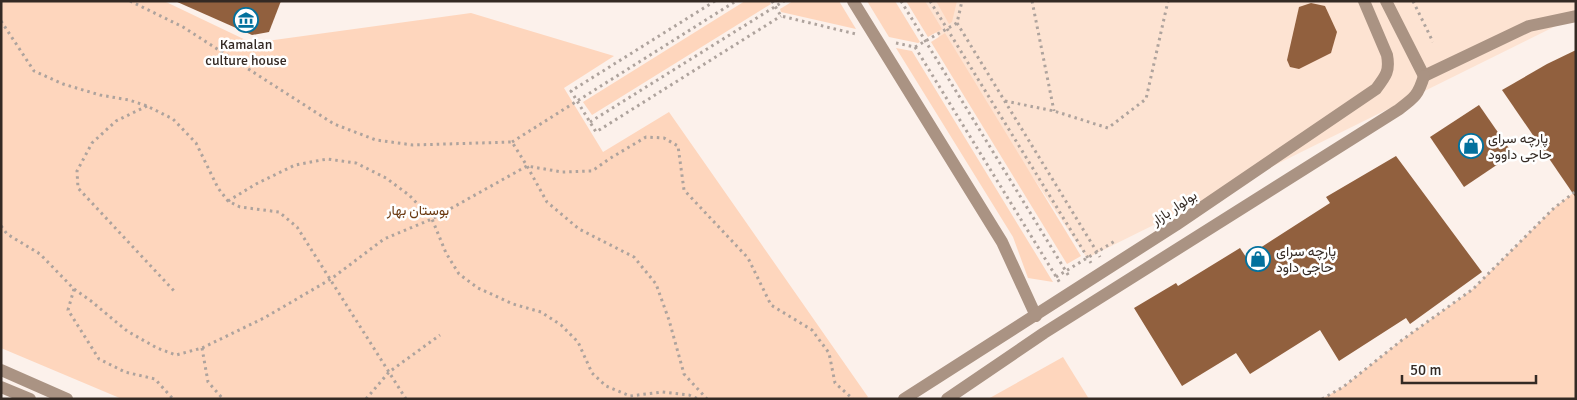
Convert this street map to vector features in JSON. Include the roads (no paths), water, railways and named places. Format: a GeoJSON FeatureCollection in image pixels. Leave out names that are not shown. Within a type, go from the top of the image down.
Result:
{"type":"FeatureCollection","features":[{"type":"Feature","properties":{"kind":"street"},"geometry":{"type":"LineString","coordinates":[[853,1],[1002,242],[1036,316]]}},
{"type":"Feature","properties":{"kind":"street","name":"بولوار بازار"},"geometry":{"type":"LineString","coordinates":[[904,399],[1176,225],[1376,89],[1387,75],[1389,63],[1364,1]]}},
{"type":"Feature","properties":{"kind":"street"},"geometry":{"type":"LineString","coordinates":[[947,399],[1044,333],[1413,99],[1420,90],[1424,76],[1386,1]]}},
{"type":"Feature","properties":{"kind":"street"},"geometry":{"type":"LineString","coordinates":[[1424,76],[1528,26],[1576,16]]}},
{"type":"Feature","properties":{"kind":"street"},"geometry":{"type":"LineString","coordinates":[[1,370],[68,399]]}},
{"type":"Feature","properties":{"kind":"street"},"geometry":{"type":"LineString","coordinates":[[1,387],[30,399]]}},
{"type":"Feature","properties":{"kind":"place","name":"Kamalan culture house"},"geometry":{"type":"Point","coordinates":[246,20]}},
{"type":"Feature","properties":{"kind":"place","name":"پارچه سرای حاجی داوود"},"geometry":{"type":"Point","coordinates":[1471,146]}},
{"type":"Feature","properties":{"kind":"place","name":"پارچه سرای حاجی داود"},"geometry":{"type":"Point","coordinates":[1258,259]}},
{"type":"Feature","properties":{"kind":"park label","name":"بوستان بهار"},"geometry":{"type":"Point","coordinates":[418,210]}}]}
